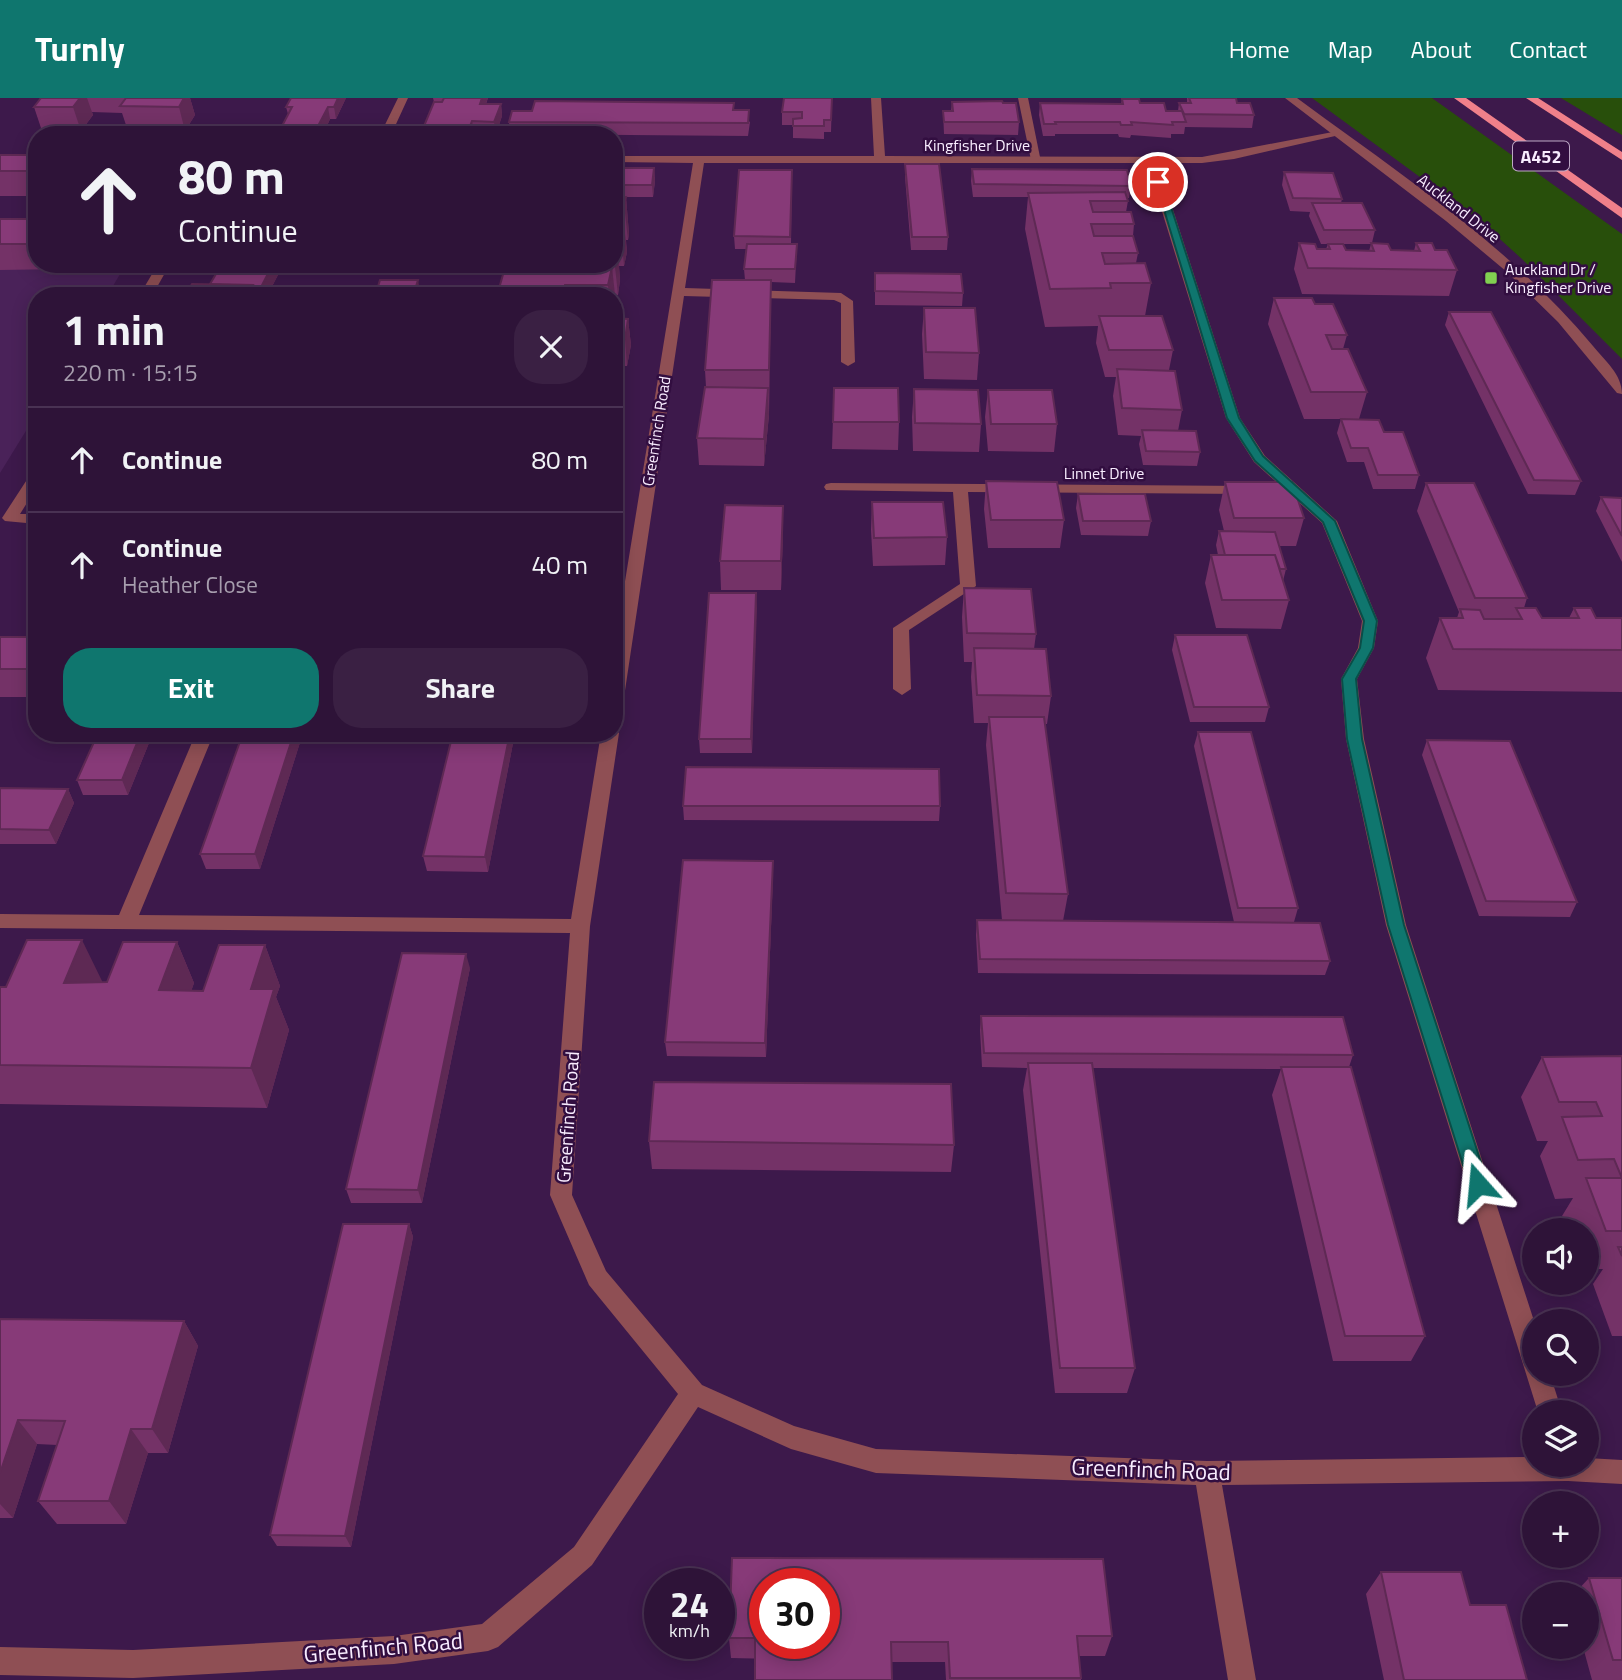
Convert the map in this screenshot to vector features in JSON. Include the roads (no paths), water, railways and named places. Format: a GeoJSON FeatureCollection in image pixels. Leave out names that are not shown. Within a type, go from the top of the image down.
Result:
{"type":"FeatureCollection","features":[{"type":"Feature","properties":{"kind":"highway","name":"A452"},"geometry":{"type":"LineString","coordinates":[[1459,98],[1622,214]]}},
{"type":"Feature","properties":{"kind":"highway","name":"A452"},"geometry":{"type":"LineString","coordinates":[[1531,98],[1622,157]]}},
{"type":"Feature","properties":{"kind":"street"},"geometry":{"type":"LineString","coordinates":[[389,126],[403,98]]}},
{"type":"Feature","properties":{"kind":"street"},"geometry":{"type":"LineString","coordinates":[[876,98],[880,160]]}},
{"type":"Feature","properties":{"kind":"street"},"geometry":{"type":"LineString","coordinates":[[1023,98],[1037,160]]}},
{"type":"Feature","properties":{"kind":"street","name":"Auckland Drive"},"geometry":{"type":"LineString","coordinates":[[1290,98],[1514,272],[1543,298],[1622,390]]}},
{"type":"Feature","properties":{"kind":"street","name":"Kingfisher Drive"},"geometry":{"type":"LineString","coordinates":[[623,159],[1152,161],[1234,156],[1338,134]]}},
{"type":"Feature","properties":{"kind":"street","name":"Greenfinch Road"},"geometry":{"type":"LineString","coordinates":[[623,646],[699,159]]}},
{"type":"Feature","properties":{"kind":"street"},"geometry":{"type":"LineString","coordinates":[[1152,161],[1233,418],[1259,459],[1329,521],[1370,621],[1366,648],[1349,679],[1354,739],[1396,925],[1522,1322]]}},
{"type":"Feature","properties":{"kind":"street"},"geometry":{"type":"LineString","coordinates":[[678,292],[836,296],[847,301],[848,362]]}},
{"type":"Feature","properties":{"kind":"street","name":"Linnet Drive"},"geometry":{"type":"LineString","coordinates":[[831,487],[1293,491]]}},
{"type":"Feature","properties":{"kind":"street"},"geometry":{"type":"LineString","coordinates":[[28,489],[10,518],[28,519]]}},
{"type":"Feature","properties":{"kind":"street"},"geometry":{"type":"LineString","coordinates":[[902,690],[901,628],[968,586],[960,489]]}},
{"type":"Feature","properties":{"kind":"street"},"geometry":{"type":"LineString","coordinates":[[127,922],[201,742]]}},
{"type":"Feature","properties":{"kind":"street","name":"Greenfinch Road"},"geometry":{"type":"LineString","coordinates":[[609,742],[580,926],[561,1195],[597,1278],[693,1393],[791,1437],[876,1461],[1207,1472],[1522,1468]]}},
{"type":"Feature","properties":{"kind":"street"},"geometry":{"type":"LineString","coordinates":[[0,921],[580,926]]}},
{"type":"Feature","properties":{"kind":"street","name":"Greenfinch Road"},"geometry":{"type":"LineString","coordinates":[[0,1661],[133,1664],[394,1650],[488,1637],[583,1556],[693,1393]]}},
{"type":"Feature","properties":{"kind":"street","name":"Greenfinch Road"},"geometry":{"type":"LineString","coordinates":[[1599,1470],[1622,1472]]}},
{"type":"Feature","properties":{"kind":"street"},"geometry":{"type":"LineString","coordinates":[[1207,1472],[1242,1680]]}},
{"type":"Feature","properties":{"kind":"place","name":"Auckland Dr / Kingfisher Drive"},"geometry":{"type":"Point","coordinates":[1491,278]}}]}
